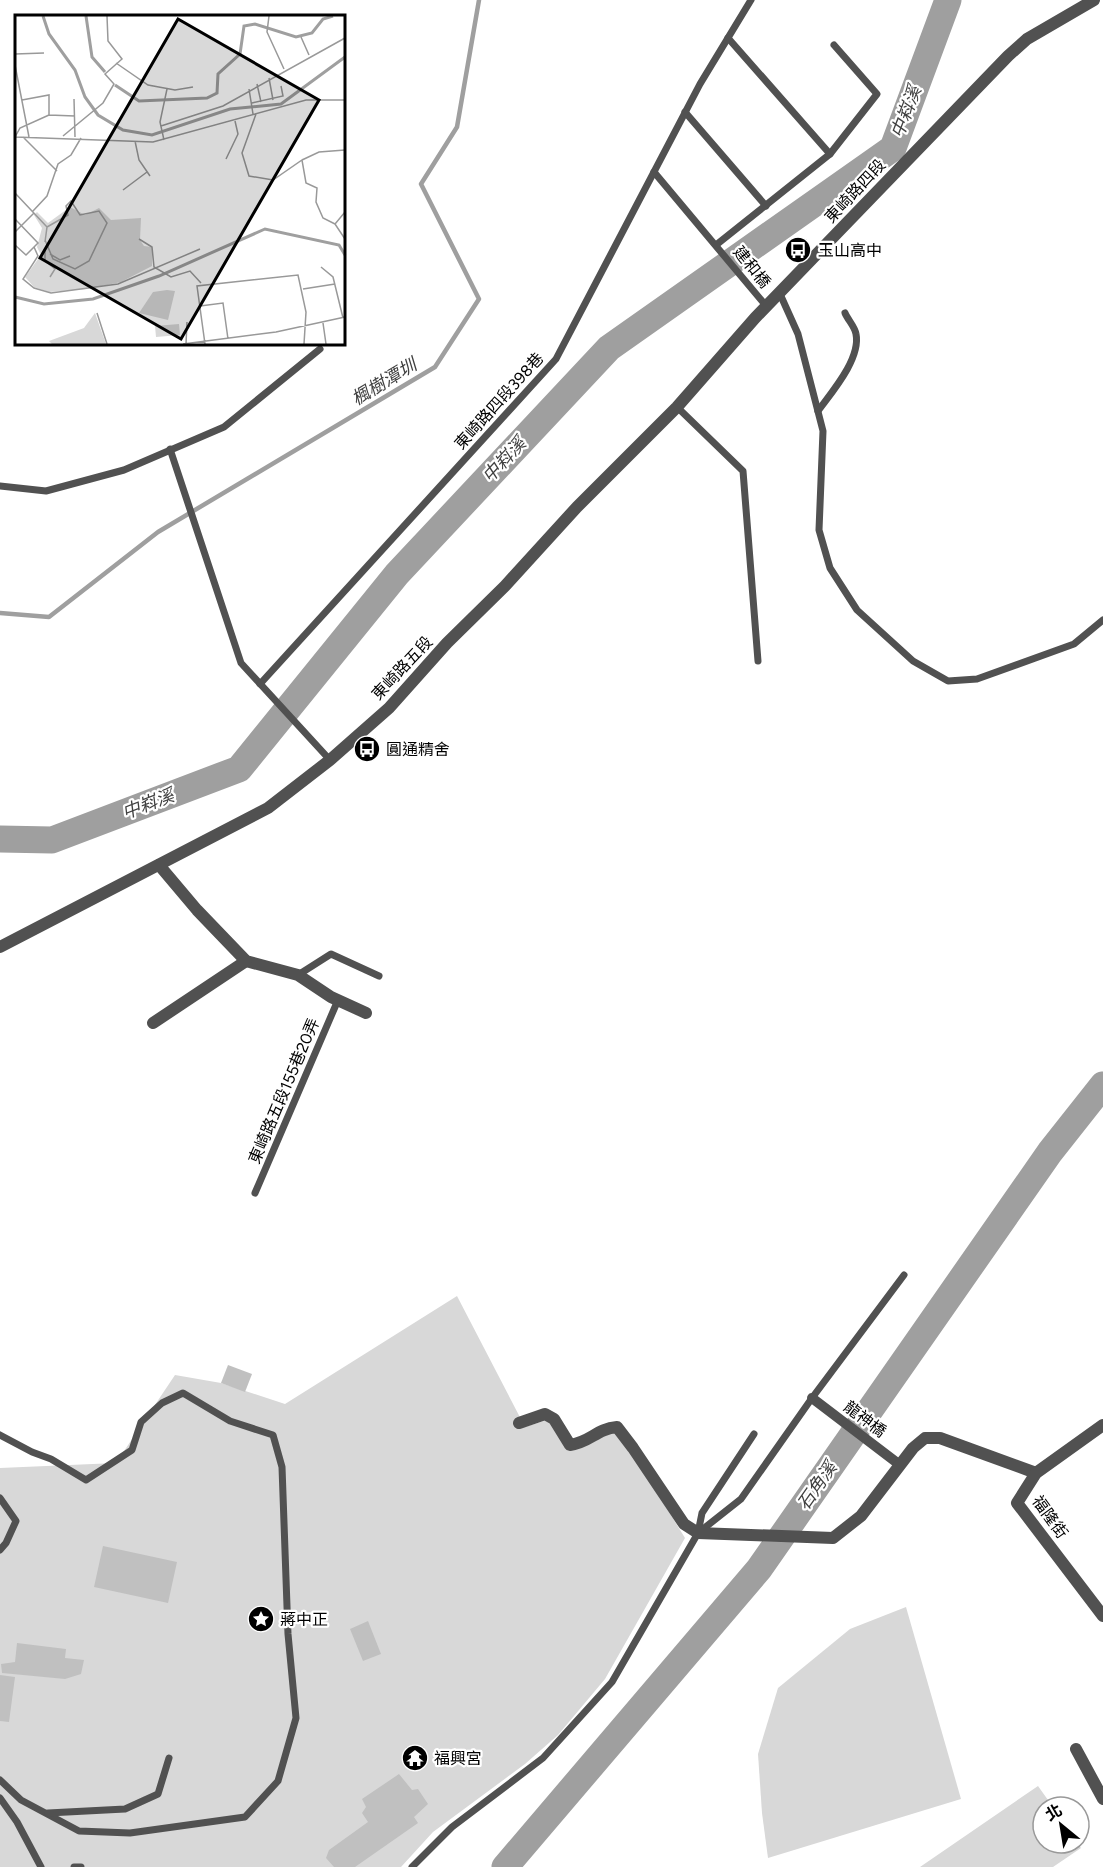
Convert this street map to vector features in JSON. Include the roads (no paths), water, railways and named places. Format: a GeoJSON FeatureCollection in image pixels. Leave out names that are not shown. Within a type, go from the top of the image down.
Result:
{"type":"FeatureCollection","features":[{"type":"Feature","properties":{"kind":"street","name":"東崎路四段"},"geometry":{"type":"LineString","coordinates":[[755,318],[1008,56],[1027,39],[1094,0]]}},
{"type":"Feature","properties":{"kind":"street","name":"東崎路五段"},"geometry":{"type":"LineString","coordinates":[[0,947],[268,808],[330,760],[389,708],[447,643],[505,586],[577,507],[677,407],[755,318]]}},
{"type":"Feature","properties":{"kind":"street"},"geometry":{"type":"LineString","coordinates":[[159,865],[196,910],[246,961],[298,975],[338,1000],[366,1013]]}},
{"type":"Feature","properties":{"kind":"street"},"geometry":{"type":"LineString","coordinates":[[153,1023],[246,961]]}},
{"type":"Feature","properties":{"kind":"street","name":"龍神橋"},"geometry":{"type":"LineString","coordinates":[[812,1398],[900,1465]]}},
{"type":"Feature","properties":{"kind":"street"},"geometry":{"type":"LineString","coordinates":[[519,1423],[545,1414],[554,1419],[570,1445],[583,1443],[605,1428],[617,1427],[684,1524],[698,1533],[833,1538],[861,1516],[913,1448],[925,1438],[940,1438],[1036,1473]]}},
{"type":"Feature","properties":{"kind":"street","name":"福隆街"},"geometry":{"type":"LineString","coordinates":[[1102,1611],[1017,1503],[1036,1473],[1103,1425]]}},
{"type":"Feature","properties":{"kind":"street"},"geometry":{"type":"LineString","coordinates":[[1076,1749],[1103,1799]]}},
{"type":"Feature","properties":{"kind":"lane","name":"東崎路四段398巷"},"geometry":{"type":"LineString","coordinates":[[260,684],[555,359],[685,112],[751,0]]}},
{"type":"Feature","properties":{"kind":"lane"},"geometry":{"type":"LineString","coordinates":[[728,38],[830,154]]}},
{"type":"Feature","properties":{"kind":"lane"},"geometry":{"type":"LineString","coordinates":[[716,245],[830,154],[877,94],[834,45]]}},
{"type":"Feature","properties":{"kind":"lane"},"geometry":{"type":"LineString","coordinates":[[685,112],[766,206]]}},
{"type":"Feature","properties":{"kind":"lane","name":"建和橋"},"geometry":{"type":"LineString","coordinates":[[654,172],[767,307]]}},
{"type":"Feature","properties":{"kind":"lane"},"geometry":{"type":"LineString","coordinates":[[780,294],[798,334],[823,431],[819,530],[830,568],[856,610],[913,661],[948,681],[977,679],[1074,644],[1103,620]]}},
{"type":"Feature","properties":{"kind":"lane"},"geometry":{"type":"LineString","coordinates":[[818,411],[845,374],[856,345],[856,333],[844,313]]}},
{"type":"Feature","properties":{"kind":"lane"},"geometry":{"type":"LineString","coordinates":[[0,486],[46,491],[123,470],[224,427],[320,349]]}},
{"type":"Feature","properties":{"kind":"lane"},"geometry":{"type":"LineString","coordinates":[[677,407],[743,471],[758,661]]}},
{"type":"Feature","properties":{"kind":"lane"},"geometry":{"type":"LineString","coordinates":[[170,449],[241,663],[330,760]]}},
{"type":"Feature","properties":{"kind":"lane"},"geometry":{"type":"LineString","coordinates":[[298,975],[331,954],[379,976]]}},
{"type":"Feature","properties":{"kind":"lane","name":"東崎路五段155巷20弄"},"geometry":{"type":"LineString","coordinates":[[255,1193],[338,1000]]}},
{"type":"Feature","properties":{"kind":"lane"},"geometry":{"type":"LineString","coordinates":[[698,1533],[741,1500],[812,1398],[904,1275]]}},
{"type":"Feature","properties":{"kind":"lane"},"geometry":{"type":"LineString","coordinates":[[0,1435],[51,1459],[86,1480],[132,1450],[141,1422],[162,1402],[183,1393],[230,1420],[273,1435],[282,1467],[288,1634],[296,1718],[278,1781],[245,1817],[130,1833],[79,1831],[21,1800],[0,1780]]}},
{"type":"Feature","properties":{"kind":"lane"},"geometry":{"type":"LineString","coordinates":[[412,1867],[452,1827],[543,1758],[612,1682],[698,1533],[702,1513],[754,1434]]}},
{"type":"Feature","properties":{"kind":"lane"},"geometry":{"type":"LineString","coordinates":[[0,1498],[16,1521],[6,1543],[0,1550]]}},
{"type":"Feature","properties":{"kind":"lane"},"geometry":{"type":"LineString","coordinates":[[46,1813],[125,1809],[158,1794],[169,1758]]}},
{"type":"Feature","properties":{"kind":"lane"},"geometry":{"type":"LineString","coordinates":[[0,1798],[17,1822],[41,1867]]}},
{"type":"Feature","properties":{"kind":"lane"},"geometry":{"type":"LineString","coordinates":[[74,1867],[81,1867]]}},
{"type":"Feature","properties":{"kind":"waterway","name":"楓樹潭圳"},"geometry":{"type":"LineString","coordinates":[[0,613],[49,617],[158,532],[435,367],[479,299],[421,184],[457,127],[479,0]]}},
{"type":"Feature","properties":{"kind":"waterway","name":"中嵙溪"},"geometry":{"type":"LineString","coordinates":[[0,839],[52,840],[239,769],[397,574],[609,348],[893,148],[948,0]]}},
{"type":"Feature","properties":{"kind":"waterway","name":"石角溪"},"geometry":{"type":"LineString","coordinates":[[505,1867],[759,1569],[1050,1152],[1103,1085]]}},
{"type":"Feature","properties":{"kind":"place","name":"玉山高中"},"geometry":{"type":"Point","coordinates":[798,250]}},
{"type":"Feature","properties":{"kind":"place","name":"圓通精舍"},"geometry":{"type":"Point","coordinates":[367,749]}},
{"type":"Feature","properties":{"kind":"place","name":"蔣中正"},"geometry":{"type":"Point","coordinates":[261,1619]}},
{"type":"Feature","properties":{"kind":"place","name":"福興宮"},"geometry":{"type":"Point","coordinates":[415,1758]}}]}
